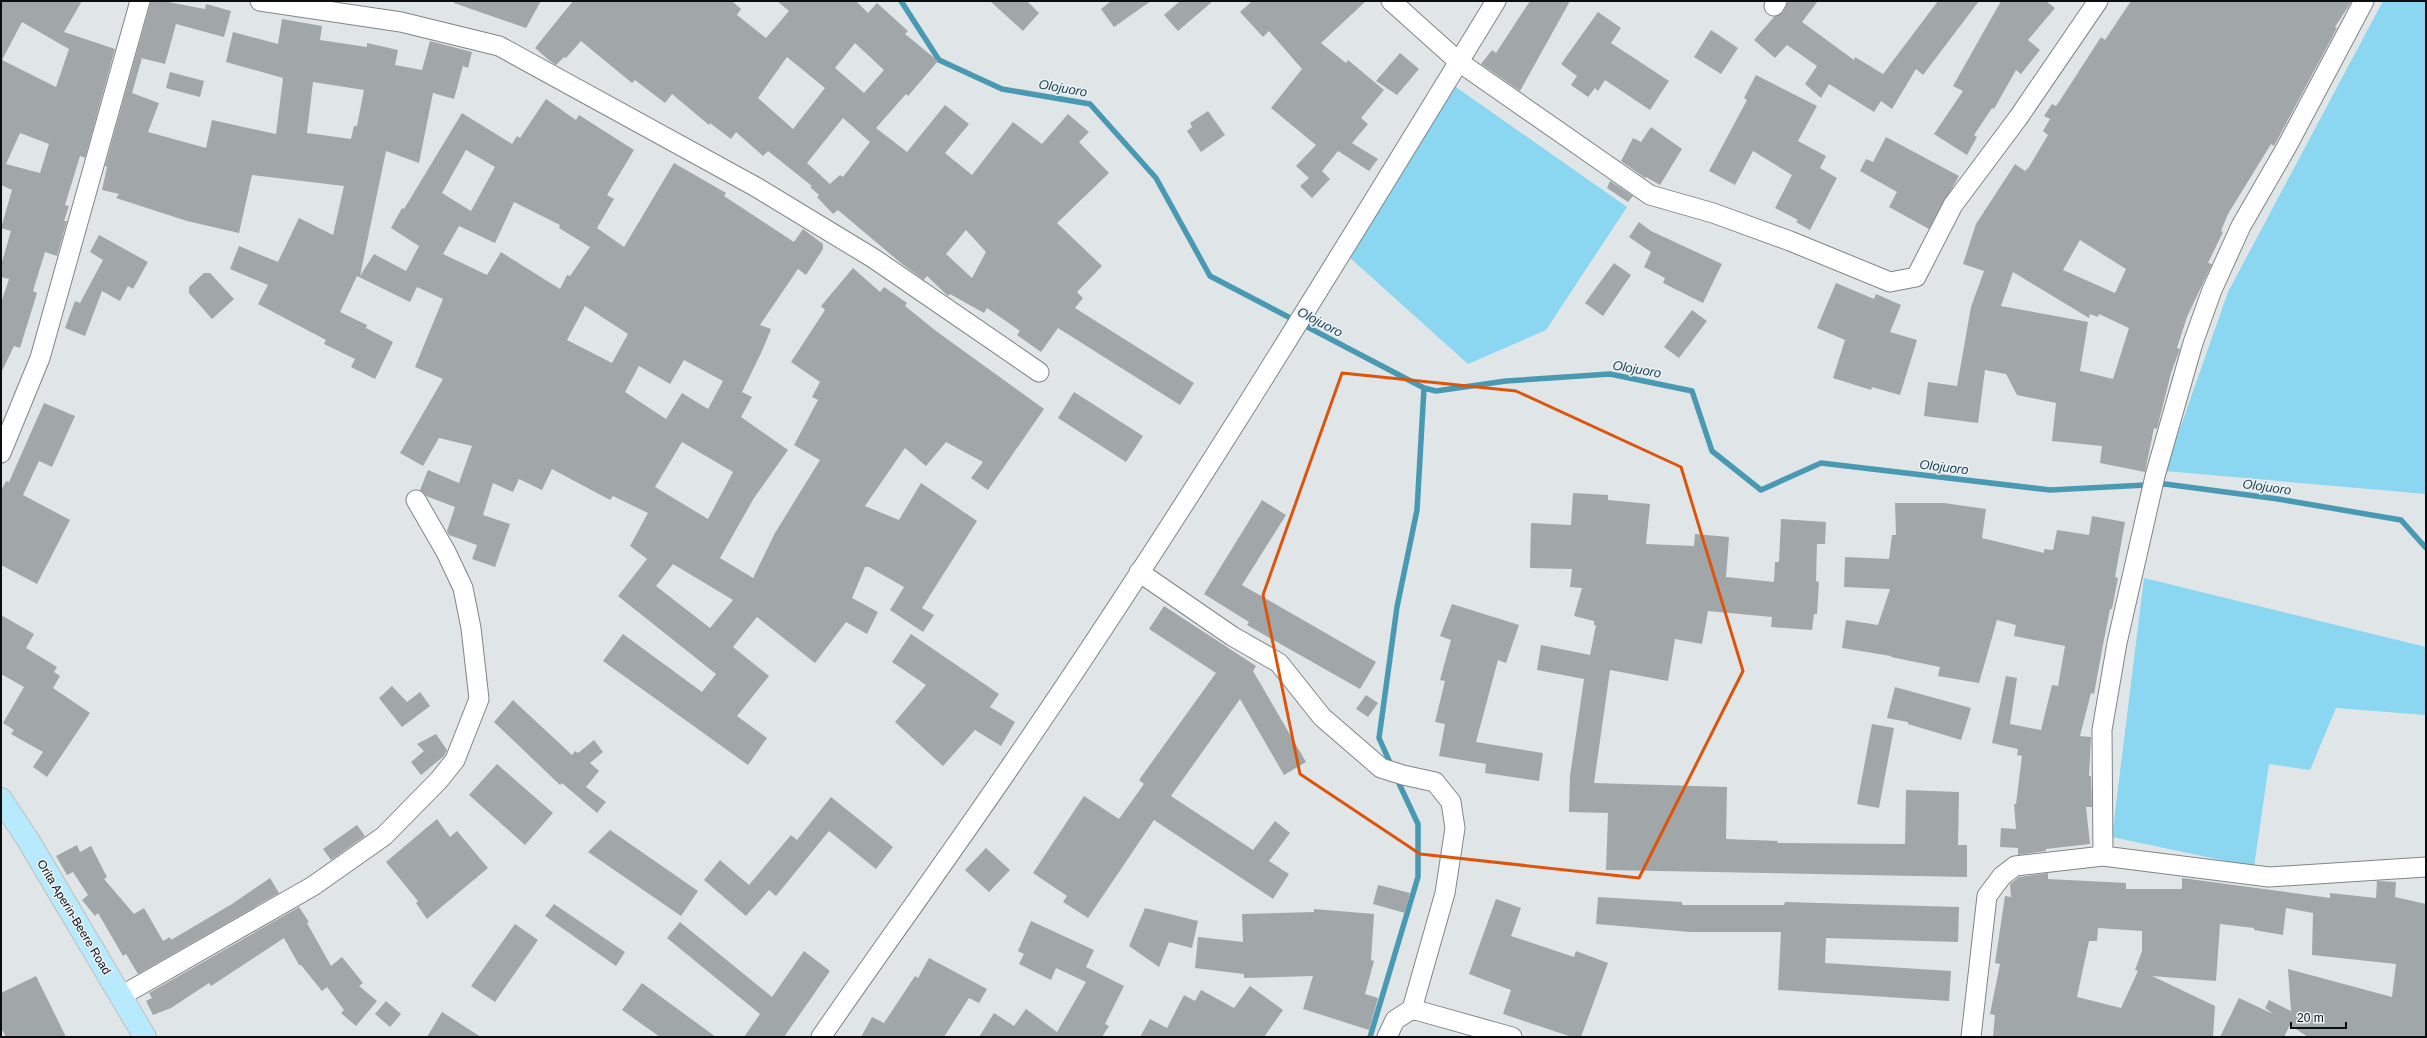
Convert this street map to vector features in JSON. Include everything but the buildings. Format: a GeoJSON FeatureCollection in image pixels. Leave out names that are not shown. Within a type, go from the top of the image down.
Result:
{"type":"FeatureCollection","features":[{"type":"Feature","properties":{"kind":"main road","name":"Orita Aperin-Beere Road"},"geometry":{"type":"LineString","coordinates":[[1,799],[28,840],[145,1037]]}},
{"type":"Feature","properties":{"kind":"street"},"geometry":{"type":"LineString","coordinates":[[1,453],[40,358],[140,1]]}},
{"type":"Feature","properties":{"kind":"street"},"geometry":{"type":"LineString","coordinates":[[260,1],[401,22],[499,46],[763,191],[873,258],[1039,372]]}},
{"type":"Feature","properties":{"kind":"street"},"geometry":{"type":"LineString","coordinates":[[1391,1],[1459,62],[1650,194],[1713,213],[1790,241],[1890,282],[1916,277],[1953,205],[2018,118],[2098,1]]}},
{"type":"Feature","properties":{"kind":"street"},"geometry":{"type":"LineString","coordinates":[[821,1037],[1010,767],[1139,572],[1296,327],[1496,1]]}},
{"type":"Feature","properties":{"kind":"street"},"geometry":{"type":"LineString","coordinates":[[2103,856],[2102,730],[2117,643],[2155,476],[2192,343],[2212,290],[2241,226],[2364,1]]}},
{"type":"Feature","properties":{"kind":"street"},"geometry":{"type":"LineString","coordinates":[[121,996],[313,886],[384,836],[455,760],[479,699],[471,628],[463,588],[446,552],[416,500]]}},
{"type":"Feature","properties":{"kind":"street"},"geometry":{"type":"LineString","coordinates":[[1139,572],[1232,636],[1279,664],[1322,717],[1381,768],[1403,775],[1435,782],[1451,802],[1455,828],[1445,893],[1412,1009],[1395,1020],[1387,1037]]}},
{"type":"Feature","properties":{"kind":"street"},"geometry":{"type":"LineString","coordinates":[[1971,1037],[1987,896],[2002,876],[2015,866],[2103,856],[2270,877],[2426,867]]}},
{"type":"Feature","properties":{"kind":"street"},"geometry":{"type":"LineString","coordinates":[[1412,1009],[1512,1037]]}},
{"type":"Feature","properties":{"kind":"highlighted area"},"geometry":{"type":"Polygon","coordinates":[[[1342,373],[1516,391],[1681,467],[1743,671],[1639,878],[1420,854],[1300,774],[1263,595],[1342,373]]]}},
{"type":"Feature","properties":{"kind":"shaded area"},"geometry":{"type":"Polygon","coordinates":[[[2383,1],[2426,1],[2426,494],[2165,471],[2228,292],[2383,1]]]}},
{"type":"Feature","properties":{"kind":"shaded area"},"geometry":{"type":"Polygon","coordinates":[[[1453,85],[1627,207],[1546,330],[1468,364],[1348,256],[1453,85]]]}},
{"type":"Feature","properties":{"kind":"shaded area"},"geometry":{"type":"Polygon","coordinates":[[[2144,578],[2426,647],[2426,715],[2336,708],[2310,770],[2269,764],[2254,867],[2112,837],[2144,578]]]}},
{"type":"Feature","properties":{"kind":"waterway","name":"Olojuoro"},"geometry":{"type":"LineString","coordinates":[[901,1],[939,60],[1002,89],[1090,104],[1156,178],[1210,276],[1424,388],[1436,391],[1506,381],[1610,374],[1692,391],[1712,451],[1761,490],[1821,463],[2050,490],[2165,484],[2278,499],[2401,520],[2426,548]]}},
{"type":"Feature","properties":{"kind":"waterway"},"geometry":{"type":"LineString","coordinates":[[1392,767],[1379,738],[1397,607],[1417,510],[1424,388]]}},
{"type":"Feature","properties":{"kind":"waterway"},"geometry":{"type":"LineString","coordinates":[[1370,1037],[1418,877],[1418,824],[1396,777]]}}]}
